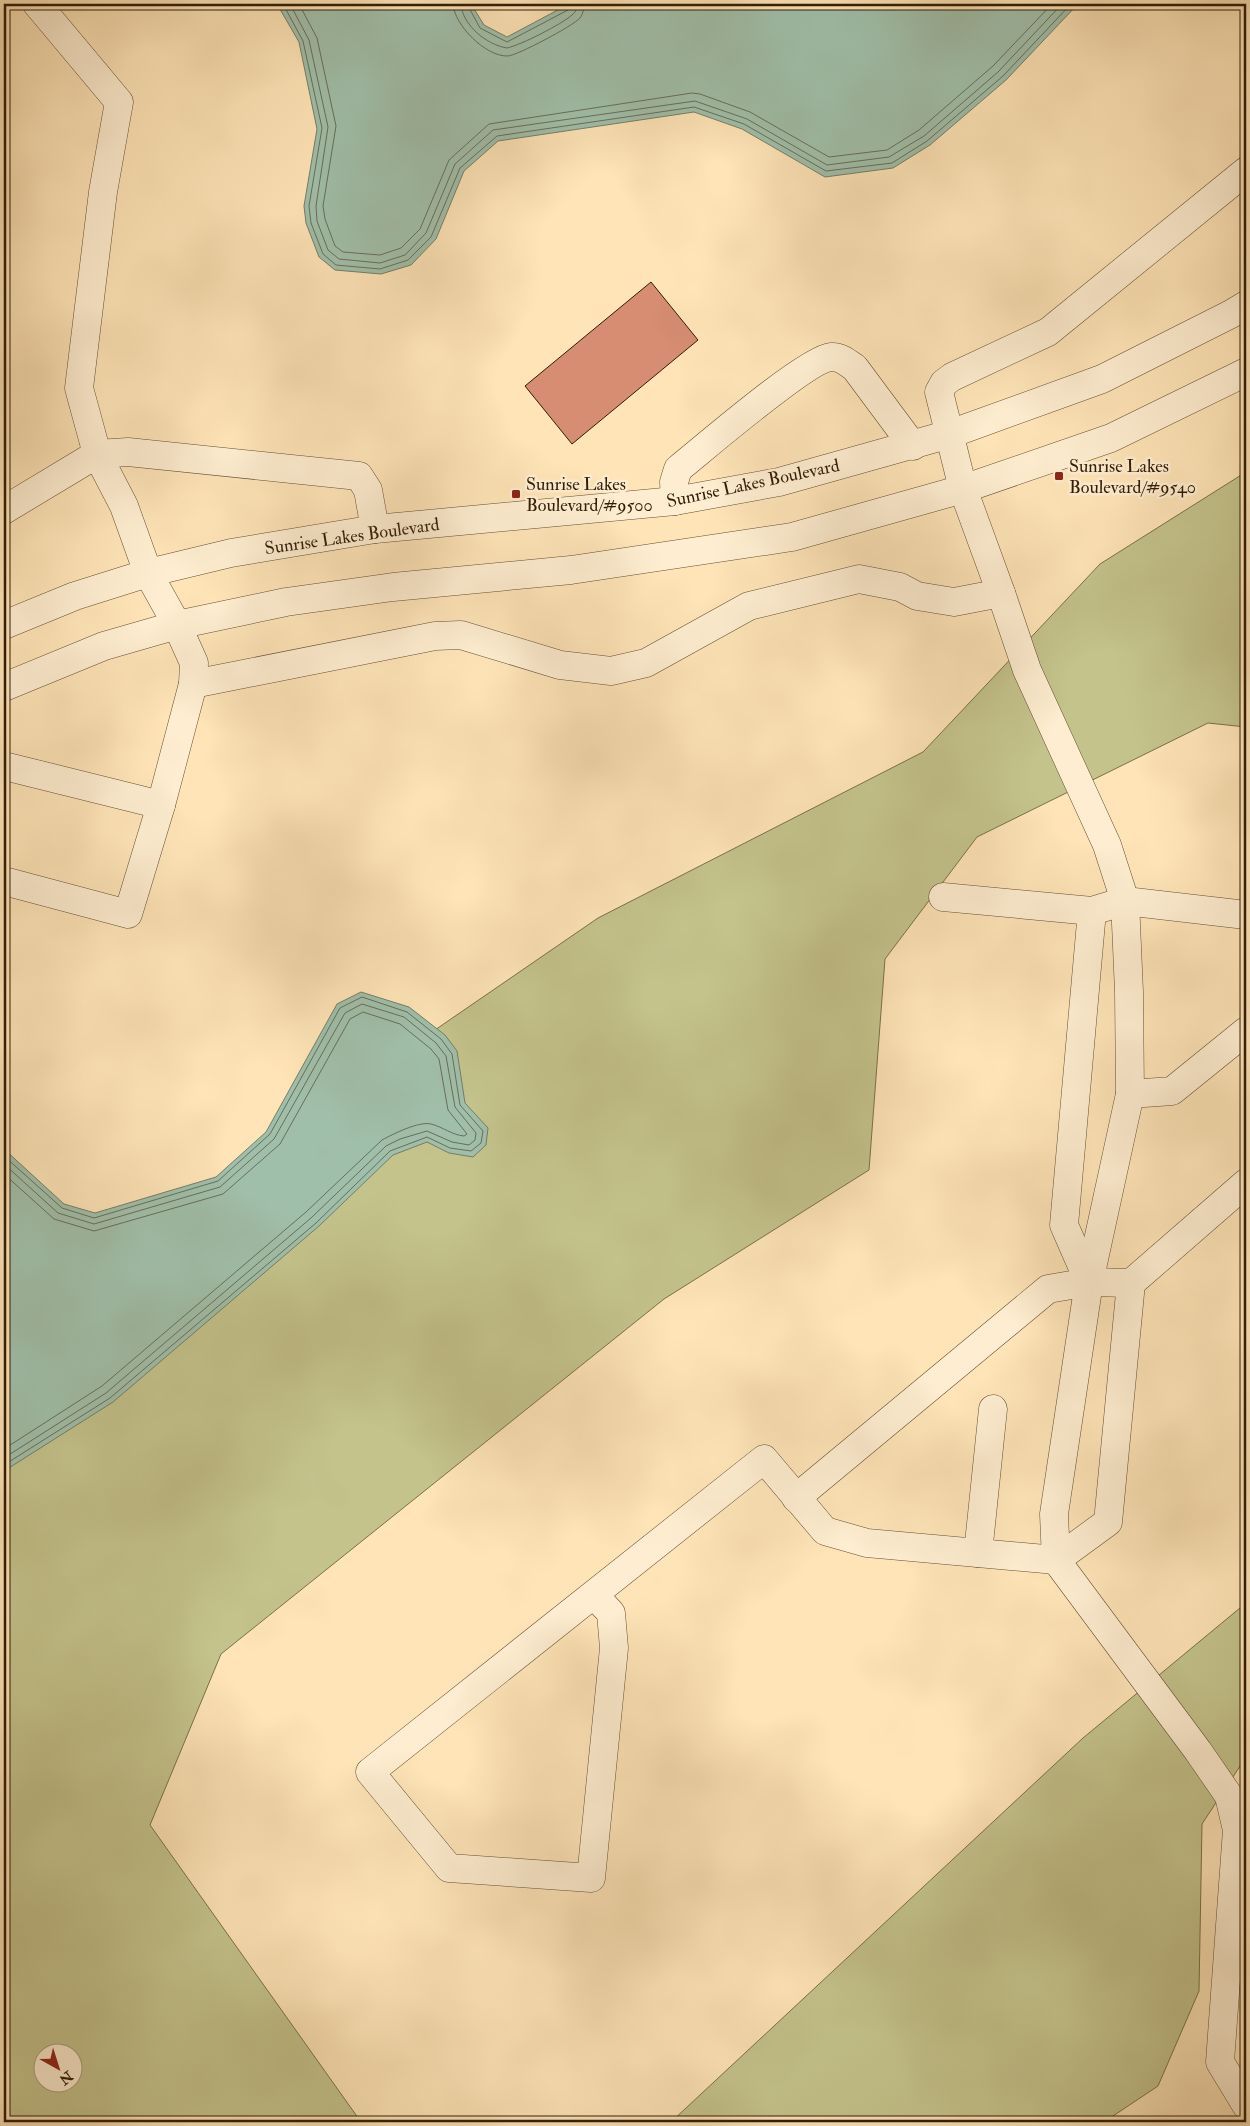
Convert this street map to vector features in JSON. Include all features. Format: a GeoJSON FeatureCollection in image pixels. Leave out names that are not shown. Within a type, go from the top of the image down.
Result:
{"type":"FeatureCollection","features":[{"type":"Feature","properties":{"kind":"street"},"geometry":{"type":"LineString","coordinates":[[4,881],[128,914],[161,805],[193,684],[194,663],[177,625],[148,573],[124,506],[97,454],[79,388],[103,192],[119,102],[37,4]]}},
{"type":"Feature","properties":{"kind":"street"},"geometry":{"type":"LineString","coordinates":[[1246,171],[1048,332],[952,377],[944,383],[939,392],[963,489],[1027,670],[1107,845],[1126,900],[1130,1094],[1089,1282],[1054,1514],[1056,1560],[1198,1751],[1228,1796],[1237,1830],[1220,2062],[1246,2105]]}},
{"type":"Feature","properties":{"kind":"street","name":"Sunrise Lakes Boulevard"},"geometry":{"type":"LineString","coordinates":[[4,625],[75,596],[148,573],[231,553],[375,529],[676,501],[778,482],[913,446],[1102,378],[1246,305]]}},
{"type":"Feature","properties":{"kind":"street"},"geometry":{"type":"LineString","coordinates":[[676,501],[674,482],[678,469],[793,378],[817,363],[831,357],[844,360],[855,368],[913,446]]}},
{"type":"Feature","properties":{"kind":"street"},"geometry":{"type":"LineString","coordinates":[[4,687],[104,646],[177,625],[286,602],[393,586],[571,570],[792,537],[963,489],[1111,438],[1246,372]]}},
{"type":"Feature","properties":{"kind":"street"},"geometry":{"type":"LineString","coordinates":[[4,510],[97,454],[128,452],[359,476],[368,490],[375,529]]}},
{"type":"Feature","properties":{"kind":"street"},"geometry":{"type":"LineString","coordinates":[[193,684],[435,636],[461,635],[560,665],[610,672],[646,663],[749,606],[859,580],[900,587],[916,596],[954,602],[1001,593]]}},
{"type":"Feature","properties":{"kind":"street"},"geometry":{"type":"LineString","coordinates":[[4,766],[161,805]]}},
{"type":"Feature","properties":{"kind":"street"},"geometry":{"type":"LineString","coordinates":[[943,897],[1092,911],[1126,900],[1246,915]]}},
{"type":"Feature","properties":{"kind":"street"},"geometry":{"type":"LineString","coordinates":[[1089,1282],[1064,1225],[1092,911]]}},
{"type":"Feature","properties":{"kind":"street"},"geometry":{"type":"LineString","coordinates":[[1130,1094],[1172,1091],[1246,1032]]}},
{"type":"Feature","properties":{"kind":"street"},"geometry":{"type":"LineString","coordinates":[[796,1498],[1048,1289],[1089,1282],[1131,1283],[1246,1183]]}},
{"type":"Feature","properties":{"kind":"street"},"geometry":{"type":"LineString","coordinates":[[594,1595],[611,1613],[614,1648],[591,1878],[449,1868],[370,1772],[764,1458],[825,1531],[867,1543],[1056,1560],[1108,1522],[1131,1283]]}},
{"type":"Feature","properties":{"kind":"street"},"geometry":{"type":"LineString","coordinates":[[978,1553],[993,1409]]}},
{"type":"Feature","properties":{"kind":"shaded area"},"geometry":{"type":"Polygon","coordinates":[[[1246,472],[1246,727],[1208,723],[977,837],[885,959],[869,1170],[664,1299],[221,1654],[150,1825],[361,2122],[4,2122],[4,1453],[416,1043],[598,918],[923,752],[1100,564],[1246,472]]]}},
{"type":"Feature","properties":{"kind":"shaded area"},"geometry":{"type":"Polygon","coordinates":[[[1246,1603],[1246,1757],[1202,1824],[1199,1991],[1158,2086],[1104,2122],[671,2122],[1083,1738],[1246,1603]]]}},
{"type":"Feature","properties":{"kind":"water"},"geometry":{"type":"Polygon","coordinates":[[[277,4],[471,4],[484,25],[507,37],[569,4],[1078,4],[1006,80],[930,145],[893,168],[825,177],[742,129],[694,112],[498,141],[464,171],[436,239],[411,265],[381,274],[335,270],[319,257],[306,223],[304,206],[317,129],[299,42],[277,4]]]}},
{"type":"Feature","properties":{"kind":"water"},"geometry":{"type":"Polygon","coordinates":[[[361,992],[409,1007],[445,1035],[457,1051],[465,1103],[488,1128],[486,1145],[473,1157],[449,1153],[427,1142],[393,1155],[319,1226],[113,1402],[4,1471],[4,1149],[64,1204],[95,1213],[216,1177],[266,1132],[337,1004],[361,992]]]}},
{"type":"Feature","properties":{"kind":"building"},"geometry":{"type":"Polygon","coordinates":[[[651,282],[698,340],[572,444],[525,386],[651,282]]]}},
{"type":"Feature","properties":{"kind":"place","name":"Sunrise Lakes Boulevard/#9540"},"geometry":{"type":"Point","coordinates":[1059,476]}},
{"type":"Feature","properties":{"kind":"place","name":"Sunrise Lakes Boulevard/#9500"},"geometry":{"type":"Point","coordinates":[516,494]}}]}
